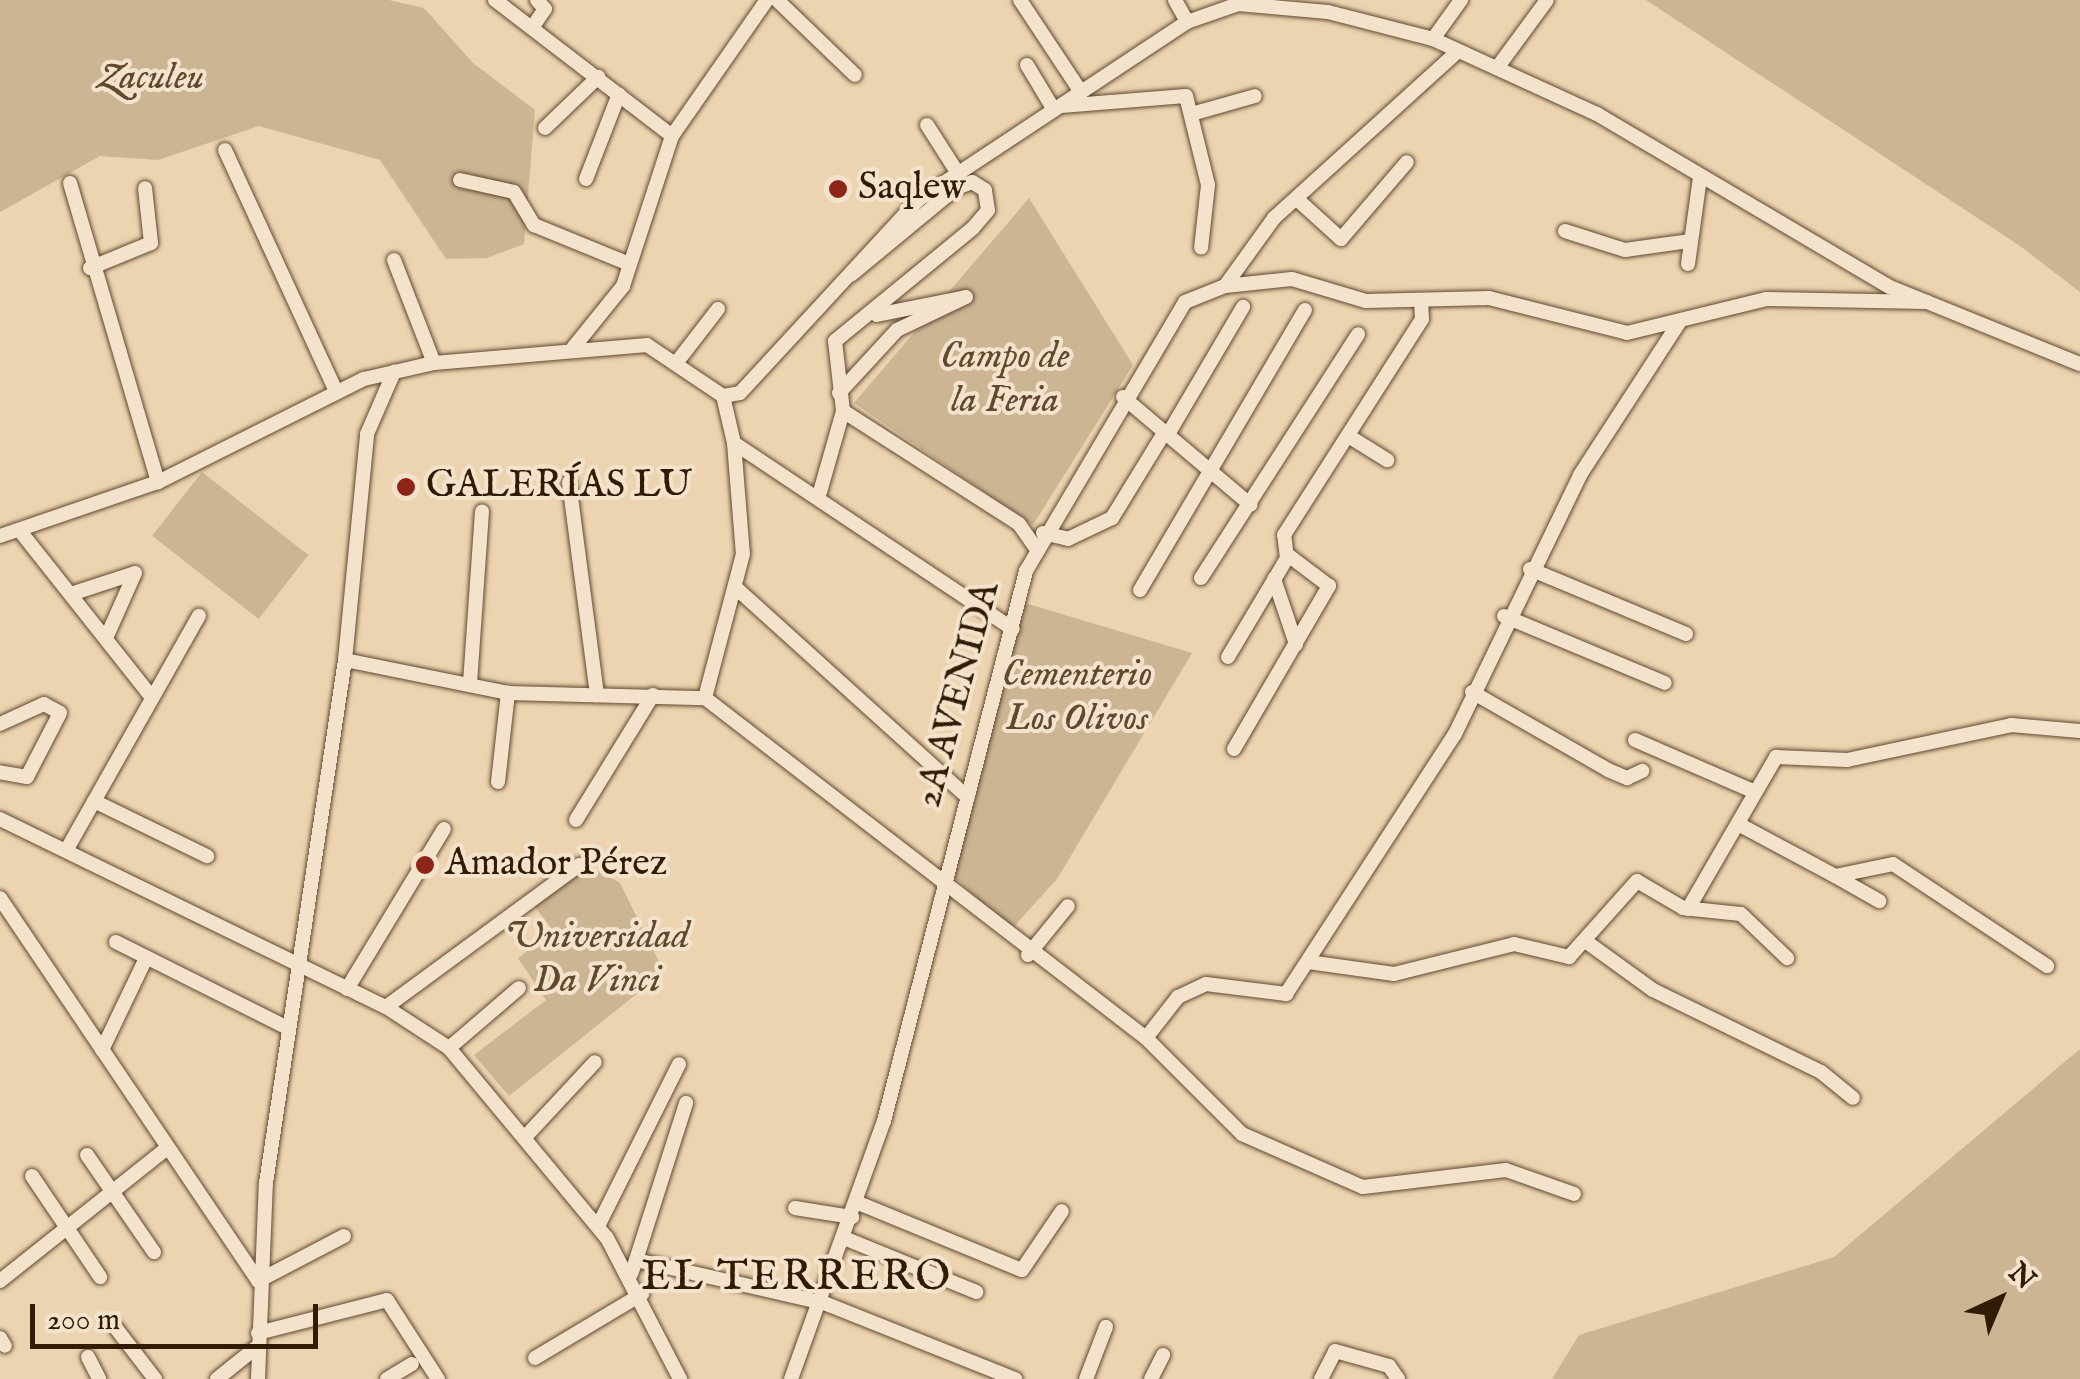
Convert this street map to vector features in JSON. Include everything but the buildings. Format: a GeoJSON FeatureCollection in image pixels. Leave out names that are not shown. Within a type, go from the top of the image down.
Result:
{"type":"FeatureCollection","features":[{"type":"Feature","properties":{"kind":"street"},"geometry":{"type":"LineString","coordinates":[[495,0],[672,136]]}},
{"type":"Feature","properties":{"kind":"street"},"geometry":{"type":"LineString","coordinates":[[532,28],[546,9],[536,0]]}},
{"type":"Feature","properties":{"kind":"street"},"geometry":{"type":"LineString","coordinates":[[573,348],[623,286],[672,136],[767,0]]}},
{"type":"Feature","properties":{"kind":"street"},"geometry":{"type":"LineString","coordinates":[[777,0],[855,75]]}},
{"type":"Feature","properties":{"kind":"street"},"geometry":{"type":"LineString","coordinates":[[1020,0],[1081,92]]}},
{"type":"Feature","properties":{"kind":"street"},"geometry":{"type":"LineString","coordinates":[[1175,0],[1187,22]]}},
{"type":"Feature","properties":{"kind":"street"},"geometry":{"type":"LineString","coordinates":[[1433,40],[1460,0]]}},
{"type":"Feature","properties":{"kind":"street"},"geometry":{"type":"LineString","coordinates":[[1497,68],[1546,0]]}},
{"type":"Feature","properties":{"kind":"street"},"geometry":{"type":"LineString","coordinates":[[723,396],[740,393],[829,289],[957,172],[1187,22],[1238,4],[1318,6],[1433,40],[1597,114],[1700,178],[1927,302],[2080,364]]}},
{"type":"Feature","properties":{"kind":"street","name":"2A AVENIDA"},"geometry":{"type":"LineString","coordinates":[[790,1379],[824,1304],[854,1210],[1034,547],[1185,302],[1224,286],[1298,200],[1458,51]]}},
{"type":"Feature","properties":{"kind":"street"},"geometry":{"type":"LineString","coordinates":[[1028,65],[1058,108]]}},
{"type":"Feature","properties":{"kind":"street"},"geometry":{"type":"LineString","coordinates":[[544,128],[598,77]]}},
{"type":"Feature","properties":{"kind":"street"},"geometry":{"type":"LineString","coordinates":[[586,179],[619,94]]}},
{"type":"Feature","properties":{"kind":"street"},"geometry":{"type":"LineString","coordinates":[[1058,108],[1183,94],[1195,112],[1208,185],[1201,248]]}},
{"type":"Feature","properties":{"kind":"street"},"geometry":{"type":"LineString","coordinates":[[1195,112],[1255,96]]}},
{"type":"Feature","properties":{"kind":"street"},"geometry":{"type":"LineString","coordinates":[[927,125],[957,172]]}},
{"type":"Feature","properties":{"kind":"street"},"geometry":{"type":"LineString","coordinates":[[225,150],[335,389]]}},
{"type":"Feature","properties":{"kind":"street"},"geometry":{"type":"LineString","coordinates":[[1298,200],[1341,238],[1407,162]]}},
{"type":"Feature","properties":{"kind":"street"},"geometry":{"type":"LineString","coordinates":[[1688,264],[1700,178]]}},
{"type":"Feature","properties":{"kind":"street"},"geometry":{"type":"LineString","coordinates":[[460,180],[514,192],[534,225],[629,264]]}},
{"type":"Feature","properties":{"kind":"street"},"geometry":{"type":"LineString","coordinates":[[70,182],[90,268],[158,482]]}},
{"type":"Feature","properties":{"kind":"street"},"geometry":{"type":"LineString","coordinates":[[820,492],[843,411],[835,342],[980,221],[988,199],[979,184],[956,188],[829,289]]}},
{"type":"Feature","properties":{"kind":"street"},"geometry":{"type":"LineString","coordinates":[[90,268],[151,243],[144,188]]}},
{"type":"Feature","properties":{"kind":"street"},"geometry":{"type":"LineString","coordinates":[[1566,231],[1625,250],[1690,241]]}},
{"type":"Feature","properties":{"kind":"street"},"geometry":{"type":"LineString","coordinates":[[394,260],[434,363]]}},
{"type":"Feature","properties":{"kind":"street"},"geometry":{"type":"LineString","coordinates":[[1224,286],[1292,279],[1366,301],[1488,298],[1627,333],[1767,299],[1927,302]]}},
{"type":"Feature","properties":{"kind":"street"},"geometry":{"type":"LineString","coordinates":[[840,393],[897,330],[966,297],[867,318]]}},
{"type":"Feature","properties":{"kind":"street"},"geometry":{"type":"LineString","coordinates":[[1228,658],[1288,554],[1284,535],[1422,319],[1421,300]]}},
{"type":"Feature","properties":{"kind":"street"},"geometry":{"type":"LineString","coordinates":[[1043,532],[1068,539],[1112,518],[1243,306]]}},
{"type":"Feature","properties":{"kind":"street"},"geometry":{"type":"LineString","coordinates":[[676,362],[718,309]]}},
{"type":"Feature","properties":{"kind":"street"},"geometry":{"type":"LineString","coordinates":[[1140,590],[1305,310]]}},
{"type":"Feature","properties":{"kind":"street"},"geometry":{"type":"LineString","coordinates":[[1146,1038],[1194,988],[1226,984],[1280,998],[1308,962],[1472,692],[1504,616],[1530,569],[1680,321]]}},
{"type":"Feature","properties":{"kind":"street"},"geometry":{"type":"LineString","coordinates":[[1201,578],[1358,334]]}},
{"type":"Feature","properties":{"kind":"street"},"geometry":{"type":"LineString","coordinates":[[0,536],[158,482],[335,389],[434,363],[573,348],[647,345],[723,396],[734,443],[742,554],[706,698]]}},
{"type":"Feature","properties":{"kind":"street"},"geometry":{"type":"LineString","coordinates":[[258,1379],[258,1281],[288,1028],[345,660],[367,434],[394,372]]}},
{"type":"Feature","properties":{"kind":"street"},"geometry":{"type":"LineString","coordinates":[[1123,398],[1250,505]]}},
{"type":"Feature","properties":{"kind":"street"},"geometry":{"type":"LineString","coordinates":[[843,411],[1019,524],[1034,547]]}},
{"type":"Feature","properties":{"kind":"street"},"geometry":{"type":"LineString","coordinates":[[1350,436],[1387,460]]}},
{"type":"Feature","properties":{"kind":"street"},"geometry":{"type":"LineString","coordinates":[[734,443],[820,492],[1013,630]]}},
{"type":"Feature","properties":{"kind":"street"},"geometry":{"type":"LineString","coordinates":[[569,482],[597,695]]}},
{"type":"Feature","properties":{"kind":"street"},"geometry":{"type":"LineString","coordinates":[[470,683],[482,512]]}},
{"type":"Feature","properties":{"kind":"street"},"geometry":{"type":"LineString","coordinates":[[20,531],[151,696]]}},
{"type":"Feature","properties":{"kind":"street"},"geometry":{"type":"LineString","coordinates":[[1234,748],[1330,586],[1288,554]]}},
{"type":"Feature","properties":{"kind":"street"},"geometry":{"type":"LineString","coordinates":[[1530,569],[1686,634]]}},
{"type":"Feature","properties":{"kind":"street"},"geometry":{"type":"LineString","coordinates":[[72,594],[135,573],[106,638]]}},
{"type":"Feature","properties":{"kind":"street"},"geometry":{"type":"LineString","coordinates":[[1274,580],[1296,644]]}},
{"type":"Feature","properties":{"kind":"street"},"geometry":{"type":"LineString","coordinates":[[736,588],[967,796]]}},
{"type":"Feature","properties":{"kind":"street"},"geometry":{"type":"LineString","coordinates":[[67,849],[199,616]]}},
{"type":"Feature","properties":{"kind":"street"},"geometry":{"type":"LineString","coordinates":[[1504,616],[1666,683]]}},
{"type":"Feature","properties":{"kind":"street"},"geometry":{"type":"LineString","coordinates":[[345,660],[508,693],[706,698],[944,878],[1028,955],[1146,1038],[1242,1134],[1363,1188],[1506,1170],[1574,1194]]}},
{"type":"Feature","properties":{"kind":"street"},"geometry":{"type":"LineString","coordinates":[[1472,692],[1608,770],[1627,778],[1642,772]]}},
{"type":"Feature","properties":{"kind":"street"},"geometry":{"type":"LineString","coordinates":[[498,782],[508,693]]}},
{"type":"Feature","properties":{"kind":"street"},"geometry":{"type":"LineString","coordinates":[[576,820],[652,695]]}},
{"type":"Feature","properties":{"kind":"street"},"geometry":{"type":"LineString","coordinates":[[0,724],[44,704],[60,713],[27,777],[0,772]]}},
{"type":"Feature","properties":{"kind":"street"},"geometry":{"type":"LineString","coordinates":[[1688,909],[1776,757],[1848,760],[2011,724],[2080,731]]}},
{"type":"Feature","properties":{"kind":"street"},"geometry":{"type":"LineString","coordinates":[[1635,740],[1753,791]]}},
{"type":"Feature","properties":{"kind":"street"},"geometry":{"type":"LineString","coordinates":[[94,801],[207,856]]}},
{"type":"Feature","properties":{"kind":"street"},"geometry":{"type":"LineString","coordinates":[[0,819],[347,988],[449,1048],[528,1134],[634,1267],[680,1379]]}},
{"type":"Feature","properties":{"kind":"street"},"geometry":{"type":"LineString","coordinates":[[1740,825],[1879,901]]}},
{"type":"Feature","properties":{"kind":"street"},"geometry":{"type":"LineString","coordinates":[[347,988],[444,829]]}},
{"type":"Feature","properties":{"kind":"street"},"geometry":{"type":"LineString","coordinates":[[1835,876],[1894,864],[2048,966]]}},
{"type":"Feature","properties":{"kind":"street"},"geometry":{"type":"LineString","coordinates":[[386,1008],[578,865]]}},
{"type":"Feature","properties":{"kind":"street"},"geometry":{"type":"LineString","coordinates":[[1308,962],[1394,974],[1514,944],[1569,958],[1588,944],[1637,881],[1688,909],[1741,914],[1787,958]]}},
{"type":"Feature","properties":{"kind":"street"},"geometry":{"type":"LineString","coordinates":[[0,898],[258,1281]]}},
{"type":"Feature","properties":{"kind":"street"},"geometry":{"type":"LineString","coordinates":[[1028,955],[1068,906]]}},
{"type":"Feature","properties":{"kind":"street"},"geometry":{"type":"LineString","coordinates":[[116,942],[288,1028]]}},
{"type":"Feature","properties":{"kind":"street"},"geometry":{"type":"LineString","coordinates":[[1588,944],[1653,990],[1821,1072],[1853,1098]]}},
{"type":"Feature","properties":{"kind":"street"},"geometry":{"type":"LineString","coordinates":[[102,1050],[146,958]]}},
{"type":"Feature","properties":{"kind":"street"},"geometry":{"type":"LineString","coordinates":[[449,1048],[519,988]]}},
{"type":"Feature","properties":{"kind":"street"},"geometry":{"type":"LineString","coordinates":[[528,1134],[594,1062]]}},
{"type":"Feature","properties":{"kind":"street"},"geometry":{"type":"LineString","coordinates":[[598,1226],[680,1064]]}},
{"type":"Feature","properties":{"kind":"street"},"geometry":{"type":"LineString","coordinates":[[634,1267],[686,1103]]}},
{"type":"Feature","properties":{"kind":"street"},"geometry":{"type":"LineString","coordinates":[[0,1281],[166,1149]]}},
{"type":"Feature","properties":{"kind":"street"},"geometry":{"type":"LineString","coordinates":[[87,1155],[154,1252]]}},
{"type":"Feature","properties":{"kind":"street"},"geometry":{"type":"LineString","coordinates":[[32,1176],[100,1277]]}},
{"type":"Feature","properties":{"kind":"street"},"geometry":{"type":"LineString","coordinates":[[795,1208],[854,1210],[1022,1270],[1062,1211]]}},
{"type":"Feature","properties":{"kind":"street"},"geometry":{"type":"LineString","coordinates":[[258,1281],[344,1236]]}},
{"type":"Feature","properties":{"kind":"street"},"geometry":{"type":"LineString","coordinates":[[844,1238],[976,1292]]}},
{"type":"Feature","properties":{"kind":"street"},"geometry":{"type":"LineString","coordinates":[[634,1267],[824,1304],[993,1374],[1015,1379]]}},
{"type":"Feature","properties":{"kind":"street"},"geometry":{"type":"LineString","coordinates":[[536,1358],[642,1294]]}},
{"type":"Feature","properties":{"kind":"street"},"geometry":{"type":"LineString","coordinates":[[216,1379],[258,1340],[388,1300],[438,1379]]}},
{"type":"Feature","properties":{"kind":"street"},"geometry":{"type":"LineString","coordinates":[[1086,1379],[1106,1326]]}},
{"type":"Feature","properties":{"kind":"street"},"geometry":{"type":"LineString","coordinates":[[115,1327],[155,1379]]}},
{"type":"Feature","properties":{"kind":"street"},"geometry":{"type":"LineString","coordinates":[[1321,1379],[1334,1351],[1388,1366],[1398,1379]]}},
{"type":"Feature","properties":{"kind":"street"},"geometry":{"type":"LineString","coordinates":[[1152,1379],[1163,1355]]}},
{"type":"Feature","properties":{"kind":"street"},"geometry":{"type":"LineString","coordinates":[[88,1357],[99,1379]]}},
{"type":"Feature","properties":{"kind":"street"},"geometry":{"type":"LineString","coordinates":[[387,1379],[412,1364]]}},
{"type":"Feature","properties":{"kind":"green space","name":"Zaculeu"},"geometry":{"type":"Polygon","coordinates":[[[0,0],[389,0],[424,8],[473,63],[535,110],[524,244],[487,258],[446,259],[380,160],[259,126],[158,160],[100,156],[0,212],[0,0]]]}},
{"type":"Feature","properties":{"kind":"green space"},"geometry":{"type":"Polygon","coordinates":[[[1646,0],[2080,0],[2080,292],[2020,246],[1646,0]]]}},
{"type":"Feature","properties":{"kind":"green space","name":"Campo de la Feria"},"geometry":{"type":"Polygon","coordinates":[[[1029,198],[1133,365],[1033,525],[854,403],[1029,198]]]}},
{"type":"Feature","properties":{"kind":"green space"},"geometry":{"type":"Polygon","coordinates":[[[202,472],[308,555],[259,619],[152,536],[202,472]]]}},
{"type":"Feature","properties":{"kind":"green space","name":"Cementerio Los Olivos"},"geometry":{"type":"Polygon","coordinates":[[[1025,603],[1192,653],[1057,879],[1010,931],[949,871],[1025,603]]]}},
{"type":"Feature","properties":{"kind":"green space","name":"Universidad Da Vinci"},"geometry":{"type":"Polygon","coordinates":[[[587,865],[620,883],[664,972],[509,1096],[474,1055],[546,1000],[518,958],[553,931],[533,904],[587,865]]]}},
{"type":"Feature","properties":{"kind":"green space"},"geometry":{"type":"Polygon","coordinates":[[[2080,1049],[2080,1379],[1552,1379],[1579,1335],[1834,1257],[2080,1049]]]}},
{"type":"Feature","properties":{"kind":"place","name":"Saqlew"},"geometry":{"type":"Point","coordinates":[838,189]}},
{"type":"Feature","properties":{"kind":"place","name":"GALERÍAS LU"},"geometry":{"type":"Point","coordinates":[406,487]}},
{"type":"Feature","properties":{"kind":"place","name":"Amador Pérez"},"geometry":{"type":"Point","coordinates":[425,865]}},
{"type":"Feature","properties":{"kind":"district","name":"EL TERRERO"},"geometry":{"type":"Point","coordinates":[797,1278]}}]}
